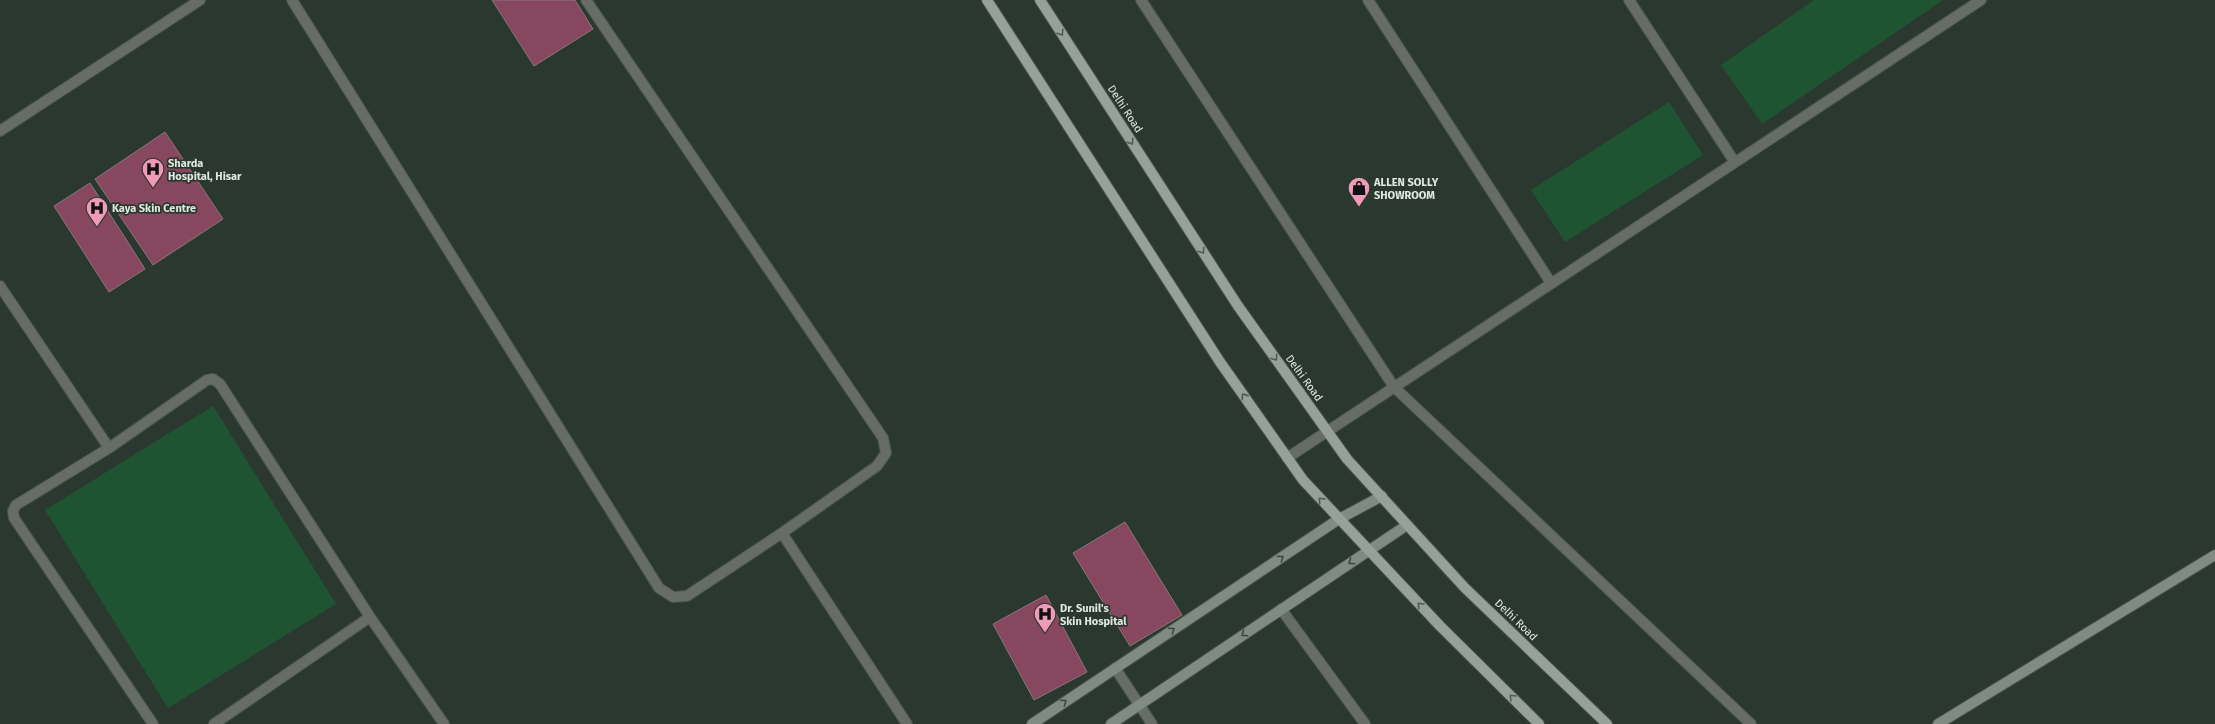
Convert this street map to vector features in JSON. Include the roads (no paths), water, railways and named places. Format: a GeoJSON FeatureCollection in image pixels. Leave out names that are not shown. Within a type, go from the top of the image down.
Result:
{"type":"FeatureCollection","features":[{"type":"Feature","properties":{"kind":"main road"},"geometry":{"type":"LineString","coordinates":[[987,0],[1216,356],[1303,480],[1440,626],[1539,724]]}},
{"type":"Feature","properties":{"kind":"main road","name":"Delhi Road"},"geometry":{"type":"LineString","coordinates":[[1040,0],[1238,306],[1347,459],[1466,588],[1607,724]]}},
{"type":"Feature","properties":{"kind":"main road"},"geometry":{"type":"LineString","coordinates":[[1032,724],[1339,519],[1382,496]]}},
{"type":"Feature","properties":{"kind":"main road"},"geometry":{"type":"LineString","coordinates":[[1111,724],[1407,525]]}},
{"type":"Feature","properties":{"kind":"main road"},"geometry":{"type":"LineString","coordinates":[[1938,724],[2215,555]]}},
{"type":"Feature","properties":{"kind":"street"},"geometry":{"type":"LineString","coordinates":[[0,131],[200,0]]}},
{"type":"Feature","properties":{"kind":"street"},"geometry":{"type":"LineString","coordinates":[[292,0],[660,588],[672,597],[687,596],[876,466],[886,453],[883,438],[586,0]]}},
{"type":"Feature","properties":{"kind":"street"},"geometry":{"type":"LineString","coordinates":[[1141,0],[1394,387],[1751,724]]}},
{"type":"Feature","properties":{"kind":"street"},"geometry":{"type":"LineString","coordinates":[[1368,0],[1551,283]]}},
{"type":"Feature","properties":{"kind":"street"},"geometry":{"type":"LineString","coordinates":[[1629,0],[1734,162]]}},
{"type":"Feature","properties":{"kind":"street"},"geometry":{"type":"LineString","coordinates":[[1287,458],[1981,0]]}},
{"type":"Feature","properties":{"kind":"street"},"geometry":{"type":"LineString","coordinates":[[0,286],[109,448]]}},
{"type":"Feature","properties":{"kind":"street"},"geometry":{"type":"LineString","coordinates":[[152,724],[14,518],[13,511],[16,506],[109,448],[207,380],[220,384],[370,617],[444,724]]}},
{"type":"Feature","properties":{"kind":"street"},"geometry":{"type":"LineString","coordinates":[[782,532],[907,724]]}},
{"type":"Feature","properties":{"kind":"street"},"geometry":{"type":"LineString","coordinates":[[1281,609],[1365,724]]}},
{"type":"Feature","properties":{"kind":"street"},"geometry":{"type":"LineString","coordinates":[[214,724],[370,617]]}},
{"type":"Feature","properties":{"kind":"street"},"geometry":{"type":"LineString","coordinates":[[1115,668],[1152,724]]}},
{"type":"Feature","properties":{"kind":"place","name":"Sharda Hospital, Hisar"},"geometry":{"type":"Point","coordinates":[153,188]}},
{"type":"Feature","properties":{"kind":"place","name":"ALLEN SOLLY SHOWROOM"},"geometry":{"type":"Point","coordinates":[1359,208]}},
{"type":"Feature","properties":{"kind":"place","name":"Kaya Skin Centre"},"geometry":{"type":"Point","coordinates":[97,228]}},
{"type":"Feature","properties":{"kind":"place","name":"Dr. Sunil's Skin Hospital"},"geometry":{"type":"Point","coordinates":[1045,634]}}]}
